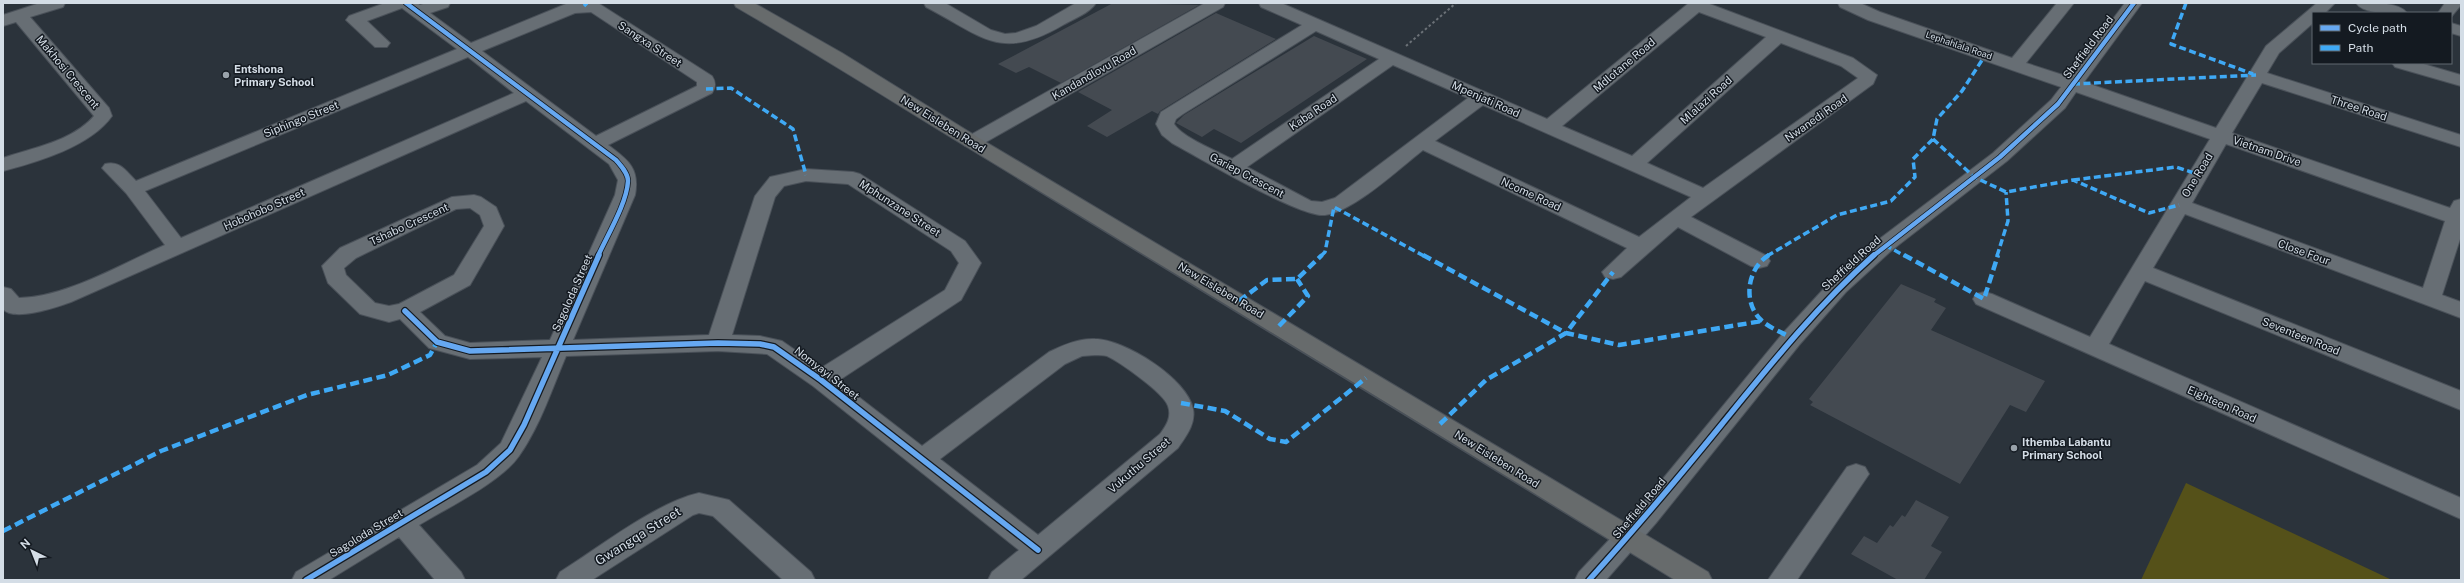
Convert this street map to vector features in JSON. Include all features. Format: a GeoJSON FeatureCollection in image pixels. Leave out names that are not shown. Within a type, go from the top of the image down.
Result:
{"type":"FeatureCollection","features":[{"type":"Feature","properties":{"kind":"main road","name":"New Eisleben Road"},"geometry":{"type":"LineString","coordinates":[[742,3],[836,57],[972,142],[1239,301],[1698,580]]}},
{"type":"Feature","properties":{"kind":"street"},"geometry":{"type":"LineString","coordinates":[[11,18],[57,3]]}},
{"type":"Feature","properties":{"kind":"street"},"geometry":{"type":"LineString","coordinates":[[381,42],[355,20],[408,6],[442,3]]}},
{"type":"Feature","properties":{"kind":"street"},"geometry":{"type":"LineString","coordinates":[[942,5],[992,36],[1016,39],[1029,35],[1088,3]]}},
{"type":"Feature","properties":{"kind":"street","name":"Kandandlovu Road"},"geometry":{"type":"LineString","coordinates":[[972,142],[1217,3]]}},
{"type":"Feature","properties":{"kind":"street","name":"Mpenjati Road"},"geometry":{"type":"LineString","coordinates":[[1267,3],[1705,196]]}},
{"type":"Feature","properties":{"kind":"street","name":"Lephahlala Road"},"geometry":{"type":"LineString","coordinates":[[1846,3],[1874,16],[2072,84]]}},
{"type":"Feature","properties":{"kind":"street"},"geometry":{"type":"LineString","coordinates":[[2015,64],[2066,3]]}},
{"type":"Feature","properties":{"kind":"street","name":"Sheffield Road"},"geometry":{"type":"LineString","coordinates":[[1589,580],[1627,538],[1792,338],[1838,287],[1885,245],[2000,157],[2058,104],[2134,3]]}},
{"type":"Feature","properties":{"kind":"street","name":"One Road"},"geometry":{"type":"LineString","coordinates":[[2316,12],[2327,3]]}},
{"type":"Feature","properties":{"kind":"street"},"geometry":{"type":"LineString","coordinates":[[2364,3],[2395,12]]}},
{"type":"Feature","properties":{"kind":"street"},"geometry":{"type":"LineString","coordinates":[[2447,12],[2454,3]]}},
{"type":"Feature","properties":{"kind":"street","name":"Nwanedi Road"},"geometry":{"type":"LineString","coordinates":[[1613,272],[1641,246],[1705,196],[1867,80],[1868,75],[1857,66],[1697,4]]}},
{"type":"Feature","properties":{"kind":"street","name":"Mdlotane Road"},"geometry":{"type":"LineString","coordinates":[[1549,127],[1697,4]]}},
{"type":"Feature","properties":{"kind":"street","name":"Sagoloda Street"},"geometry":{"type":"LineString","coordinates":[[306,580],[486,472],[510,450],[524,425],[558,349],[622,201],[628,180],[623,168],[616,160],[408,6]]}},
{"type":"Feature","properties":{"kind":"street","name":"Sangxa Street"},"geometry":{"type":"LineString","coordinates":[[469,50],[572,8],[594,7],[706,80],[706,89],[594,144]]}},
{"type":"Feature","properties":{"kind":"street","name":"One Road"},"geometry":{"type":"LineString","coordinates":[[2095,348],[2256,75],[2278,42],[2312,15]]}},
{"type":"Feature","properties":{"kind":"street","name":"Makhosi Crescent"},"geometry":{"type":"LineString","coordinates":[[3,165],[77,137],[93,129],[103,116],[102,112],[11,18]]}},
{"type":"Feature","properties":{"kind":"street","name":"Gariep Crescent"},"geometry":{"type":"LineString","coordinates":[[1315,24],[1168,116],[1165,124],[1174,135],[1233,167],[1306,206],[1324,209],[1342,202],[1482,97]]}},
{"type":"Feature","properties":{"kind":"street"},"geometry":{"type":"LineString","coordinates":[[2292,30],[2312,37]]}},
{"type":"Feature","properties":{"kind":"street","name":"Mlalazi Road"},"geometry":{"type":"LineString","coordinates":[[1634,165],[1778,36]]}},
{"type":"Feature","properties":{"kind":"street","name":"Siphingo Street"},"geometry":{"type":"LineString","coordinates":[[133,189],[469,50]]}},
{"type":"Feature","properties":{"kind":"street","name":"Kaba Road"},"geometry":{"type":"LineString","coordinates":[[1233,167],[1392,58]]}},
{"type":"Feature","properties":{"kind":"street"},"geometry":{"type":"LineString","coordinates":[[2404,64],[2461,81]]}},
{"type":"Feature","properties":{"kind":"street","name":"Three Road"},"geometry":{"type":"LineString","coordinates":[[2256,75],[2461,141]]}},
{"type":"Feature","properties":{"kind":"street","name":"Vietnam Drive"},"geometry":{"type":"LineString","coordinates":[[2072,84],[2220,135],[2460,214]]}},
{"type":"Feature","properties":{"kind":"street","name":"Hobohobo Street"},"geometry":{"type":"LineString","coordinates":[[3,294],[13,306],[29,307],[55,300],[178,248],[526,94]]}},
{"type":"Feature","properties":{"kind":"street","name":"Ncome Road"},"geometry":{"type":"LineString","coordinates":[[1421,142],[1641,246]]}},
{"type":"Feature","properties":{"kind":"street"},"geometry":{"type":"LineString","coordinates":[[112,168],[133,189],[178,248]]}},
{"type":"Feature","properties":{"kind":"street","name":"Mphunzane Street"},"geometry":{"type":"LineString","coordinates":[[718,343],[765,196],[777,181],[806,175],[853,178],[958,246],[970,264],[953,295],[821,380]]}},
{"type":"Feature","properties":{"kind":"street","name":"Tshabo Crescent"},"geometry":{"type":"LineString","coordinates":[[474,202],[489,212],[494,226],[462,280],[405,311],[389,314],[368,309],[336,278],[334,266],[348,253],[452,203],[474,202]]}},
{"type":"Feature","properties":{"kind":"street","name":"Close Four"},"geometry":{"type":"LineString","coordinates":[[2179,205],[2461,310]]}},
{"type":"Feature","properties":{"kind":"street"},"geometry":{"type":"LineString","coordinates":[[2430,298],[2460,214]]}},
{"type":"Feature","properties":{"kind":"street"},"geometry":{"type":"LineString","coordinates":[[1676,218],[1759,261]]}},
{"type":"Feature","properties":{"kind":"street","name":"Seventeen Road"},"geometry":{"type":"LineString","coordinates":[[2140,270],[2461,400]]}},
{"type":"Feature","properties":{"kind":"street","name":"Eighteen Road"},"geometry":{"type":"LineString","coordinates":[[1984,299],[2461,509]]}},
{"type":"Feature","properties":{"kind":"street"},"geometry":{"type":"LineString","coordinates":[[405,311],[437,342],[470,351],[558,349]]}},
{"type":"Feature","properties":{"kind":"street","name":"Nomyayi Street"},"geometry":{"type":"LineString","coordinates":[[558,349],[718,343],[760,344],[774,347],[821,380],[1038,550]]}},
{"type":"Feature","properties":{"kind":"street","name":"Vukuthu Street"},"geometry":{"type":"LineString","coordinates":[[922,460],[1057,358],[1074,349],[1088,346],[1113,349],[1174,392],[1181,403],[1183,417],[1179,429],[1169,441],[1002,580]]}},
{"type":"Feature","properties":{"kind":"street"},"geometry":{"type":"LineString","coordinates":[[1782,580],[1856,474]]}},
{"type":"Feature","properties":{"kind":"street","name":"Gwangqa Street"},"geometry":{"type":"LineString","coordinates":[[570,580],[668,516],[686,506],[699,503],[720,507],[801,580]]}},
{"type":"Feature","properties":{"kind":"street"},"geometry":{"type":"LineString","coordinates":[[402,523],[451,580]]}},
{"type":"Feature","properties":{"kind":"path"},"geometry":{"type":"LineString","coordinates":[[1392,58],[1456,3]]}},
{"type":"Feature","properties":{"kind":"shaded area"},"geometry":{"type":"Polygon","coordinates":[[[2186,483],[2392,580],[2141,580],[2186,483]]]}},
{"type":"Feature","properties":{"kind":"building"},"geometry":{"type":"Polygon","coordinates":[[[1113,3],[1199,5],[1061,83],[1029,67],[1016,73],[998,64],[1113,3]]]}},
{"type":"Feature","properties":{"kind":"building"},"geometry":{"type":"Polygon","coordinates":[[[1216,13],[1276,39],[1160,111],[1158,114],[1152,111],[1107,137],[1087,126],[1112,110],[1078,92],[1216,13]]]}},
{"type":"Feature","properties":{"kind":"building"},"geometry":{"type":"Polygon","coordinates":[[[1314,36],[1367,59],[1241,143],[1214,129],[1202,137],[1176,123],[1184,115],[1314,36]]]}},
{"type":"Feature","properties":{"kind":"building"},"geometry":{"type":"Polygon","coordinates":[[[1901,284],[1936,299],[1934,302],[1946,308],[1931,330],[2045,381],[2026,412],[2010,405],[1960,484],[1810,405],[1813,402],[1809,399],[1901,284]]]}},
{"type":"Feature","properties":{"kind":"building"},"geometry":{"type":"Polygon","coordinates":[[[1916,500],[1949,517],[1931,546],[1942,552],[1924,580],[1898,580],[1851,554],[1864,536],[1877,543],[1890,525],[1893,527],[1902,515],[1905,517],[1916,500]]]}},
{"type":"Feature","properties":{"kind":"marked path"},"geometry":{"type":"LineString","coordinates":[[584,6],[587,3]]}},
{"type":"Feature","properties":{"kind":"marked path"},"geometry":{"type":"LineString","coordinates":[[2186,3],[2171,44],[2253,74]]}},
{"type":"Feature","properties":{"kind":"marked path"},"geometry":{"type":"LineString","coordinates":[[1792,338],[1762,321],[1751,303],[1749,284],[1759,261],[1837,215],[1891,201],[1915,177],[1913,159],[1933,139],[1937,119],[1962,91],[1986,54]]}},
{"type":"Feature","properties":{"kind":"marked path"},"geometry":{"type":"LineString","coordinates":[[2073,84],[2256,75]]}},
{"type":"Feature","properties":{"kind":"marked path"},"geometry":{"type":"LineString","coordinates":[[706,89],[731,88],[793,129],[806,175]]}},
{"type":"Feature","properties":{"kind":"marked path"},"geometry":{"type":"LineString","coordinates":[[1933,139],[1974,177],[2006,192],[2073,180],[2149,213],[2179,205]]}},
{"type":"Feature","properties":{"kind":"marked path"},"geometry":{"type":"LineString","coordinates":[[2073,180],[2176,167],[2197,174]]}},
{"type":"Feature","properties":{"kind":"marked path"},"geometry":{"type":"LineString","coordinates":[[1885,245],[1984,299],[2008,221],[2006,192]]}},
{"type":"Feature","properties":{"kind":"marked path"},"geometry":{"type":"LineString","coordinates":[[1239,301],[1267,280],[1297,279],[1325,252],[1334,207],[1566,333],[1619,345],[1762,321]]}},
{"type":"Feature","properties":{"kind":"marked path"},"geometry":{"type":"LineString","coordinates":[[1440,424],[1486,380],[1566,333],[1613,272]]}},
{"type":"Feature","properties":{"kind":"marked path"},"geometry":{"type":"LineString","coordinates":[[1279,326],[1308,296],[1297,279]]}},
{"type":"Feature","properties":{"kind":"marked path"},"geometry":{"type":"LineString","coordinates":[[3,531],[161,451],[307,395],[388,375],[430,355],[437,342]]}},
{"type":"Feature","properties":{"kind":"marked path"},"geometry":{"type":"LineString","coordinates":[[1181,403],[1225,411],[1270,439],[1286,442],[1300,433],[1366,378]]}},
{"type":"Feature","properties":{"kind":"cycle path"},"geometry":{"type":"LineString","coordinates":[[306,580],[486,472],[510,450],[524,425],[625,195],[628,180],[623,168],[616,160],[406,3]]}},
{"type":"Feature","properties":{"kind":"cycle path"},"geometry":{"type":"LineString","coordinates":[[1589,580],[1647,516],[1792,338],[1838,287],[1885,245],[2000,157],[2058,104],[2134,3]]}},
{"type":"Feature","properties":{"kind":"cycle path"},"geometry":{"type":"LineString","coordinates":[[405,311],[437,342],[470,351],[718,343],[760,344],[774,347],[821,380],[1038,550]]}},
{"type":"Feature","properties":{"kind":"place","name":"Entshona Primary School"},"geometry":{"type":"Point","coordinates":[226,75]}},
{"type":"Feature","properties":{"kind":"place","name":"Ithemba Labantu Primary School"},"geometry":{"type":"Point","coordinates":[2014,448]}}]}
